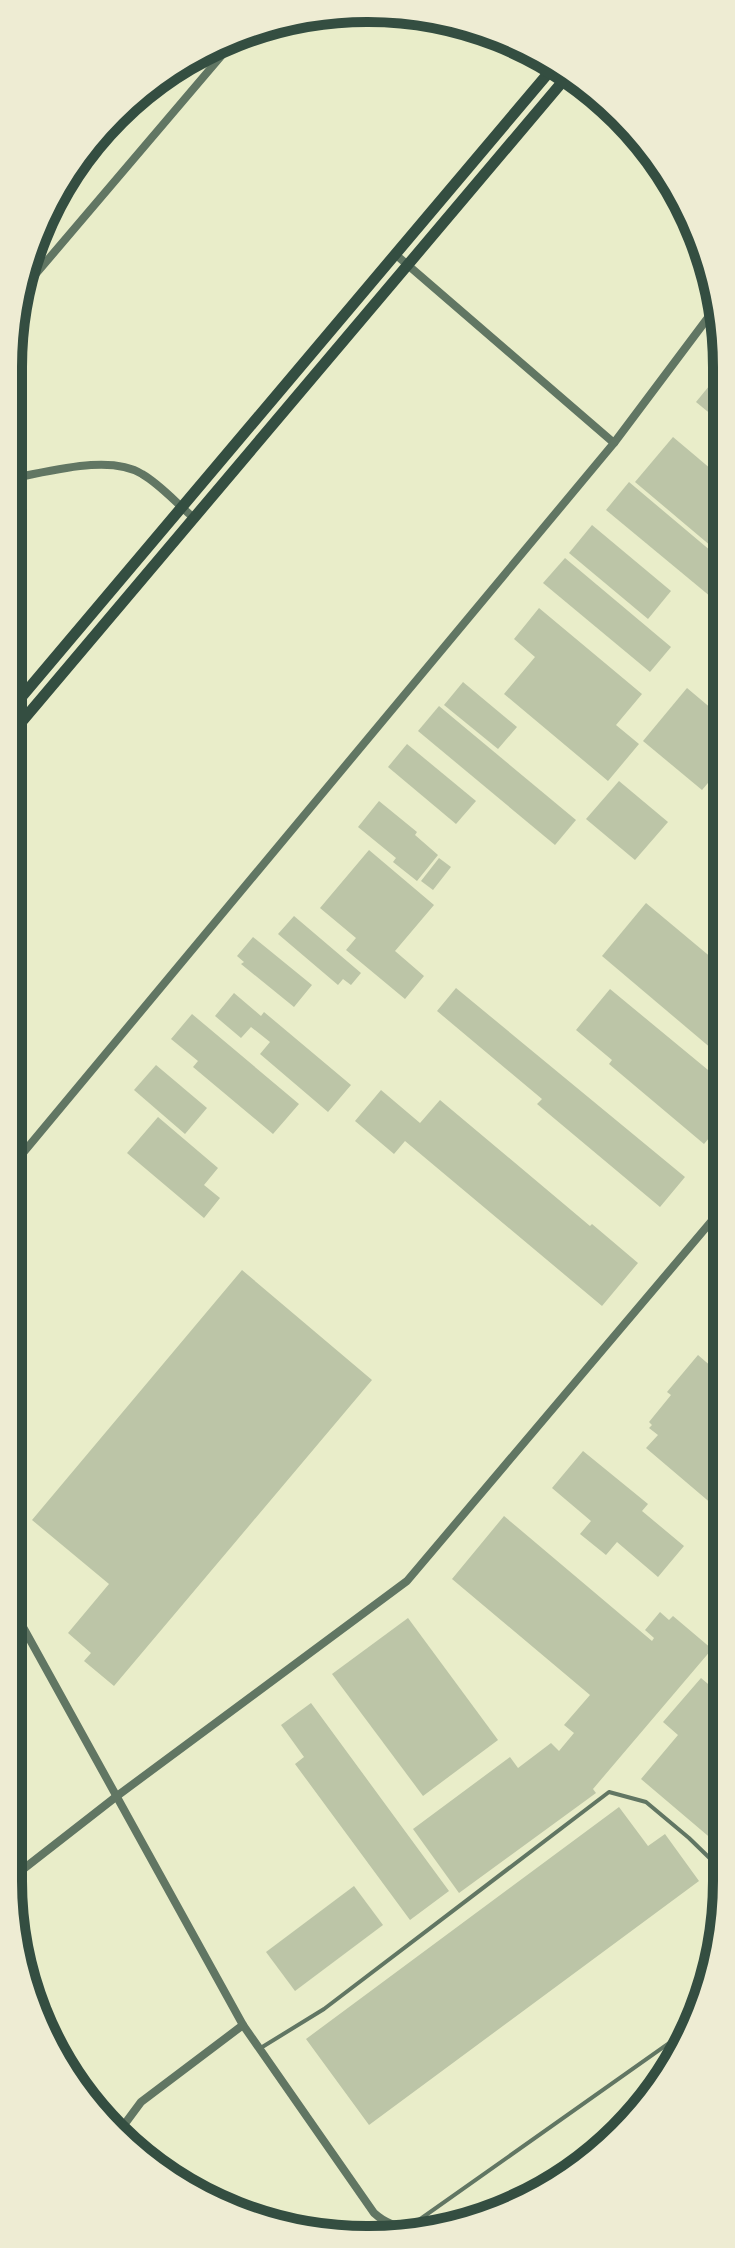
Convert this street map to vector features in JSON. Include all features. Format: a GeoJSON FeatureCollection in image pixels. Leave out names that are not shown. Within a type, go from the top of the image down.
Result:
{"type":"FeatureCollection","features":[{"type":"Feature","properties":{"kind":"main road"},"geometry":{"type":"LineString","coordinates":[[22,696],[548,73]]}},
{"type":"Feature","properties":{"kind":"main road"},"geometry":{"type":"LineString","coordinates":[[22,721],[562,82]]}},
{"type":"Feature","properties":{"kind":"street"},"geometry":{"type":"LineString","coordinates":[[35,275],[223,54]]}},
{"type":"Feature","properties":{"kind":"street"},"geometry":{"type":"LineString","coordinates":[[395,254],[614,443]]}},
{"type":"Feature","properties":{"kind":"street"},"geometry":{"type":"LineString","coordinates":[[22,1154],[614,443],[709,316]]}},
{"type":"Feature","properties":{"kind":"street"},"geometry":{"type":"LineString","coordinates":[[22,477],[97,464],[123,466],[145,475],[194,518]]}},
{"type":"Feature","properties":{"kind":"street"},"geometry":{"type":"LineString","coordinates":[[22,1870],[407,1581],[713,1219]]}},
{"type":"Feature","properties":{"kind":"street"},"geometry":{"type":"LineString","coordinates":[[22,1625],[243,2025],[374,2213],[392,2225]]}},
{"type":"Feature","properties":{"kind":"street"},"geometry":{"type":"LineString","coordinates":[[124,2125],[141,2102],[243,2025]]}},
{"type":"Feature","properties":{"kind":"lane"},"geometry":{"type":"LineString","coordinates":[[258,2049],[324,2009],[609,1792],[646,1802],[713,1861]]}},
{"type":"Feature","properties":{"kind":"lane"},"geometry":{"type":"LineString","coordinates":[[415,2223],[674,2040]]}},
{"type":"Feature","properties":{"kind":"building"},"geometry":{"type":"Polygon","coordinates":[[[713,381],[713,416],[696,402],[713,381]]]}},
{"type":"Feature","properties":{"kind":"building"},"geometry":{"type":"Polygon","coordinates":[[[673,437],[713,471],[713,548],[635,482],[673,437]]]}},
{"type":"Feature","properties":{"kind":"building"},"geometry":{"type":"Polygon","coordinates":[[[629,482],[713,553],[713,595],[711,597],[606,510],[629,482]]]}},
{"type":"Feature","properties":{"kind":"building"},"geometry":{"type":"Polygon","coordinates":[[[592,525],[671,591],[648,619],[569,553],[592,525]]]}},
{"type":"Feature","properties":{"kind":"building"},"geometry":{"type":"Polygon","coordinates":[[[565,558],[671,647],[650,672],[543,583],[565,558]]]}},
{"type":"Feature","properties":{"kind":"building"},"geometry":{"type":"Polygon","coordinates":[[[539,608],[642,694],[616,725],[639,744],[608,781],[504,694],[535,657],[514,639],[539,608]]]}},
{"type":"Feature","properties":{"kind":"building"},"geometry":{"type":"Polygon","coordinates":[[[463,682],[517,727],[498,749],[444,705],[463,682]]]}},
{"type":"Feature","properties":{"kind":"building"},"geometry":{"type":"Polygon","coordinates":[[[687,688],[713,710],[713,777],[702,790],[643,741],[687,688]]]}},
{"type":"Feature","properties":{"kind":"building"},"geometry":{"type":"Polygon","coordinates":[[[439,706],[576,820],[555,845],[418,731],[439,706]]]}},
{"type":"Feature","properties":{"kind":"building"},"geometry":{"type":"Polygon","coordinates":[[[407,744],[476,801],[456,824],[388,767],[407,744]]]}},
{"type":"Feature","properties":{"kind":"building"},"geometry":{"type":"Polygon","coordinates":[[[619,781],[668,822],[635,860],[586,819],[619,781]]]}},
{"type":"Feature","properties":{"kind":"building"},"geometry":{"type":"Polygon","coordinates":[[[379,801],[417,832],[415,835],[438,855],[417,881],[393,862],[396,858],[358,827],[379,801]]]}},
{"type":"Feature","properties":{"kind":"building"},"geometry":{"type":"Polygon","coordinates":[[[369,850],[434,905],[395,951],[424,976],[405,999],[346,950],[356,938],[320,908],[369,850]]]}},
{"type":"Feature","properties":{"kind":"building"},"geometry":{"type":"Polygon","coordinates":[[[439,858],[451,867],[433,890],[421,881],[439,858]]]}},
{"type":"Feature","properties":{"kind":"building"},"geometry":{"type":"Polygon","coordinates":[[[646,903],[713,959],[713,1050],[602,956],[646,903]]]}},
{"type":"Feature","properties":{"kind":"building"},"geometry":{"type":"Polygon","coordinates":[[[294,916],[361,973],[351,985],[343,979],[338,985],[278,934],[294,916]]]}},
{"type":"Feature","properties":{"kind":"building"},"geometry":{"type":"Polygon","coordinates":[[[253,937],[312,985],[294,1007],[241,964],[244,962],[237,956],[253,937]]]}},
{"type":"Feature","properties":{"kind":"building"},"geometry":{"type":"Polygon","coordinates":[[[456,988],[685,1177],[660,1207],[537,1104],[542,1099],[437,1011],[456,988]]]}},
{"type":"Feature","properties":{"kind":"building"},"geometry":{"type":"Polygon","coordinates":[[[610,989],[713,1074],[713,1133],[704,1144],[609,1064],[612,1060],[576,1030],[610,989]]]}},
{"type":"Feature","properties":{"kind":"building"},"geometry":{"type":"Polygon","coordinates":[[[234,993],[261,1016],[264,1012],[351,1085],[328,1112],[260,1054],[270,1042],[251,1027],[241,1038],[215,1016],[234,993]]]}},
{"type":"Feature","properties":{"kind":"building"},"geometry":{"type":"Polygon","coordinates":[[[192,1014],[299,1104],[273,1134],[193,1067],[198,1061],[171,1039],[192,1014]]]}},
{"type":"Feature","properties":{"kind":"building"},"geometry":{"type":"Polygon","coordinates":[[[156,1065],[207,1108],[185,1134],[134,1090],[156,1065]]]}},
{"type":"Feature","properties":{"kind":"building"},"geometry":{"type":"Polygon","coordinates":[[[381,1090],[420,1123],[440,1100],[638,1263],[602,1306],[405,1141],[394,1154],[355,1121],[381,1090]]]}},
{"type":"Feature","properties":{"kind":"building"},"geometry":{"type":"Polygon","coordinates":[[[158,1117],[218,1168],[204,1185],[220,1198],[204,1218],[127,1153],[158,1117]]]}},
{"type":"Feature","properties":{"kind":"building"},"geometry":{"type":"Polygon","coordinates":[[[242,1270],[372,1380],[114,1686],[84,1661],[91,1653],[68,1633],[109,1584],[32,1520],[242,1270]]]}},
{"type":"Feature","properties":{"kind":"building"},"geometry":{"type":"Polygon","coordinates":[[[698,1355],[713,1368],[713,1505],[646,1448],[658,1435],[649,1428],[652,1425],[649,1422],[671,1395],[667,1392],[698,1355]]]}},
{"type":"Feature","properties":{"kind":"building"},"geometry":{"type":"Polygon","coordinates":[[[583,1451],[648,1504],[642,1511],[684,1546],[658,1577],[617,1542],[606,1555],[580,1534],[591,1521],[552,1488],[583,1451]]]}},
{"type":"Feature","properties":{"kind":"building"},"geometry":{"type":"Polygon","coordinates":[[[504,1516],[652,1641],[654,1638],[645,1630],[660,1612],[669,1620],[673,1616],[712,1649],[593,1789],[596,1793],[459,1893],[413,1829],[510,1757],[518,1768],[551,1743],[559,1751],[574,1733],[564,1725],[590,1695],[452,1579],[504,1516]]]}},
{"type":"Feature","properties":{"kind":"building"},"geometry":{"type":"Polygon","coordinates":[[[408,1618],[498,1740],[423,1796],[332,1674],[408,1618]]]}},
{"type":"Feature","properties":{"kind":"building"},"geometry":{"type":"Polygon","coordinates":[[[701,1678],[713,1688],[713,1840],[641,1779],[678,1735],[663,1722],[701,1678]]]}},
{"type":"Feature","properties":{"kind":"building"},"geometry":{"type":"Polygon","coordinates":[[[311,1703],[449,1891],[410,1920],[295,1764],[304,1757],[281,1725],[311,1703]]]}},
{"type":"Feature","properties":{"kind":"building"},"geometry":{"type":"Polygon","coordinates":[[[619,1807],[648,1846],[665,1834],[699,1881],[369,2125],[306,2039],[619,1807]]]}},
{"type":"Feature","properties":{"kind":"building"},"geometry":{"type":"Polygon","coordinates":[[[354,1886],[383,1925],[295,1991],[266,1952],[354,1886]]]}}]}
